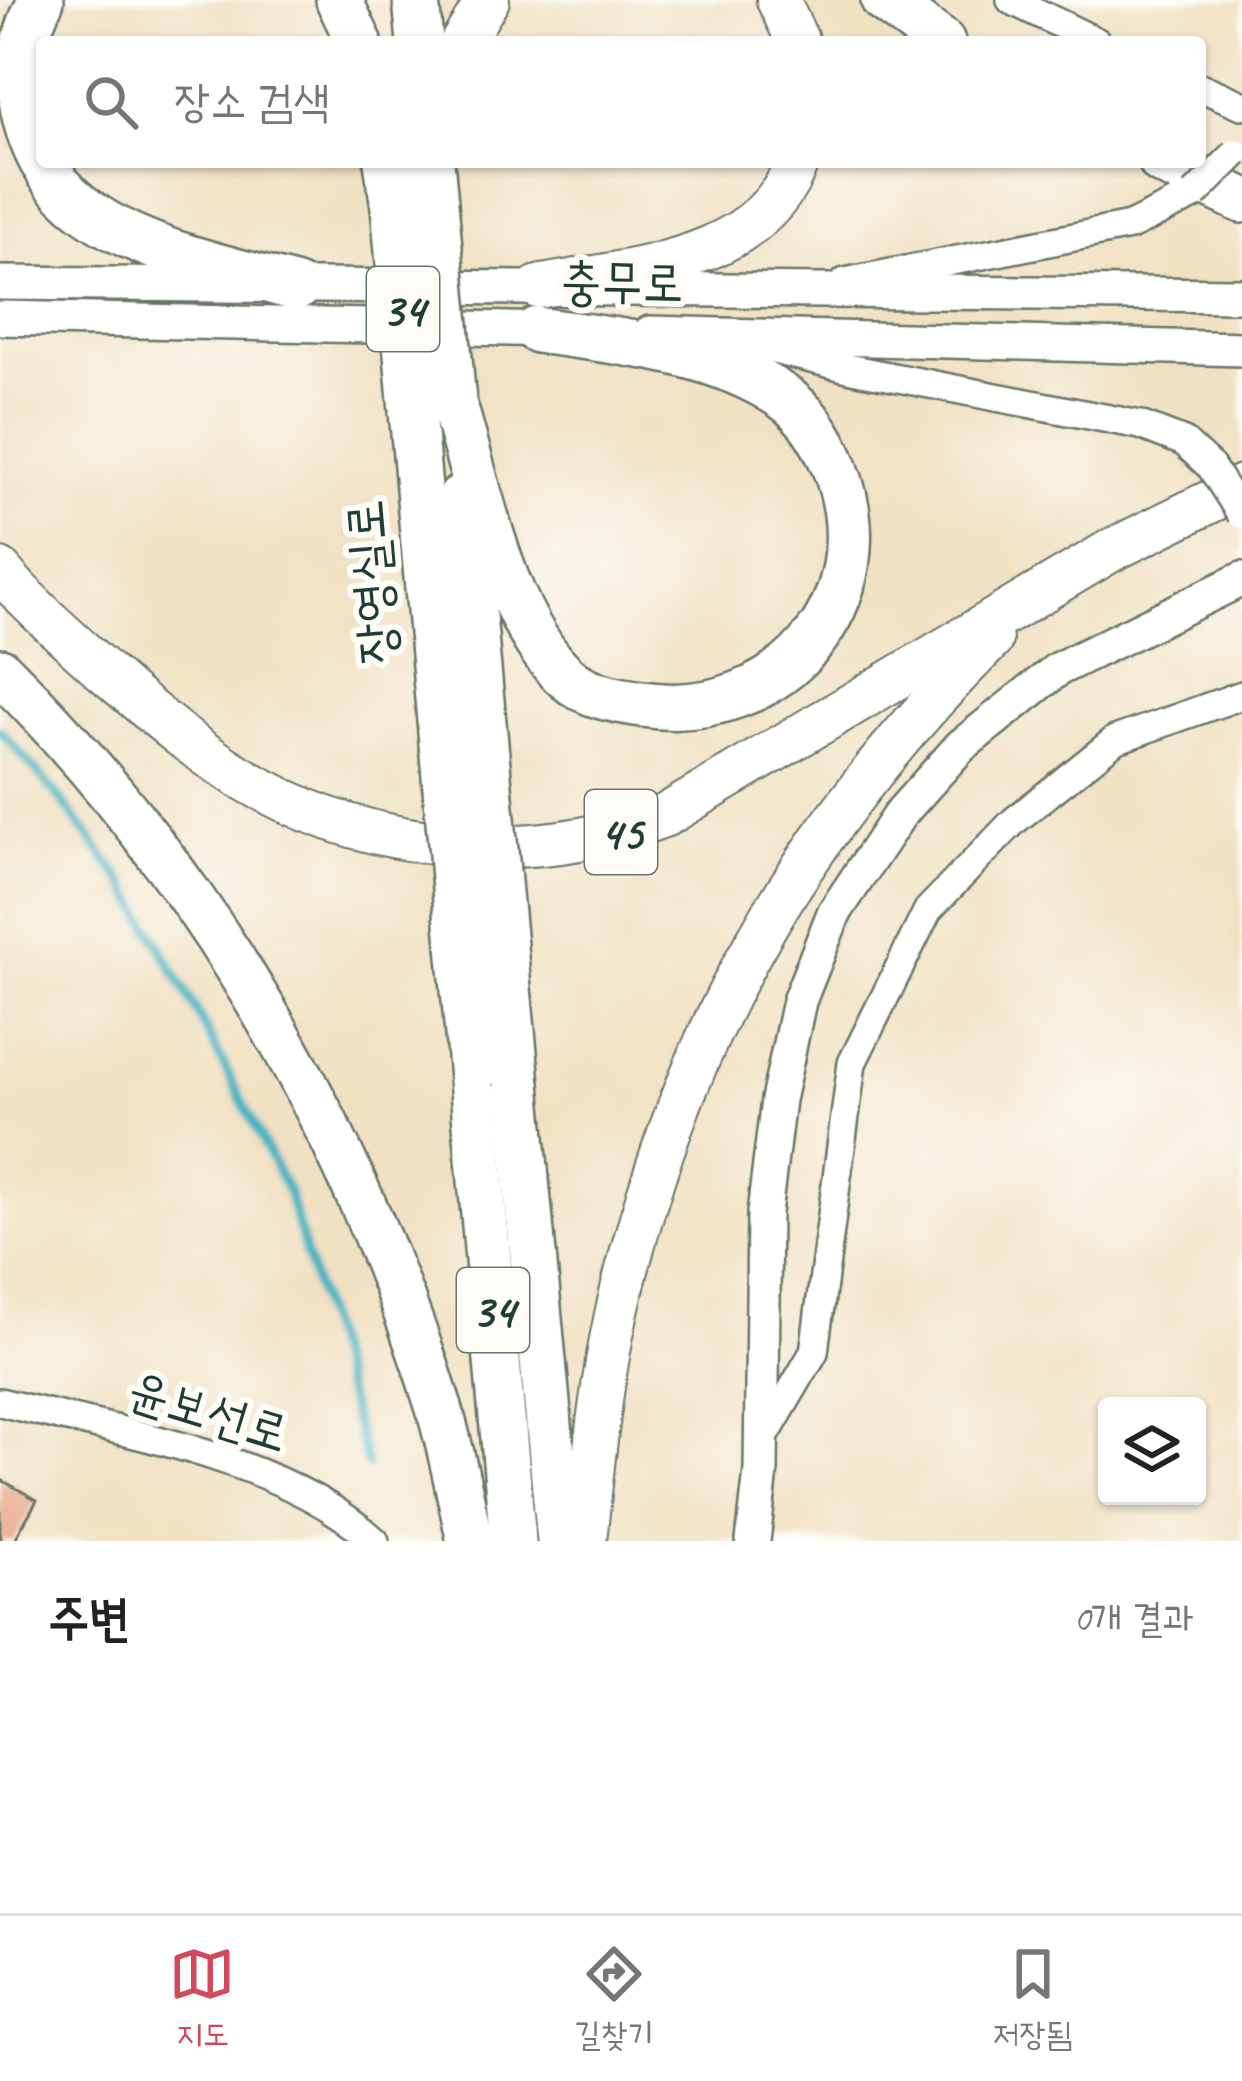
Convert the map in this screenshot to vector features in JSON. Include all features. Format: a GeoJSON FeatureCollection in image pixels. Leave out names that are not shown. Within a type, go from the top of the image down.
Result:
{"type":"FeatureCollection","features":[{"type":"Feature","properties":{"kind":"highway"},"geometry":{"type":"LineString","coordinates":[[36,147],[27,126],[20,71],[23,43],[41,0]]}},
{"type":"Feature","properties":{"kind":"highway"},"geometry":{"type":"LineString","coordinates":[[339,0],[356,36]]}},
{"type":"Feature","properties":{"kind":"highway"},"geometry":{"type":"LineString","coordinates":[[375,0],[378,36]]}},
{"type":"Feature","properties":{"kind":"highway"},"geometry":{"type":"LineString","coordinates":[[416,0],[419,36]]}},
{"type":"Feature","properties":{"kind":"highway"},"geometry":{"type":"LineString","coordinates":[[884,0],[934,36]]}},
{"type":"Feature","properties":{"kind":"highway"},"geometry":{"type":"LineString","coordinates":[[47,168],[65,195],[110,226],[146,242],[296,288]]}},
{"type":"Feature","properties":{"kind":"highway"},"geometry":{"type":"LineString","coordinates":[[1175,168],[1242,200]]}},
{"type":"Feature","properties":{"kind":"highway","name":"34"},"geometry":{"type":"LineString","coordinates":[[413,176],[433,406]]}},
{"type":"Feature","properties":{"kind":"highway"},"geometry":{"type":"LineString","coordinates":[[433,406],[528,631],[569,680],[590,693],[620,701],[682,707],[739,698],[790,665],[813,642],[830,614],[844,580],[848,545],[839,480],[826,447],[807,419],[785,398],[718,364],[634,344],[537,308]]}},
{"type":"Feature","properties":{"kind":"highway","name":"장영실로"},"geometry":{"type":"LineString","coordinates":[[433,406],[463,738]]}},
{"type":"Feature","properties":{"kind":"highway"},"geometry":{"type":"LineString","coordinates":[[0,670],[111,792],[188,891],[260,1002],[323,1116],[377,1238],[440,1411],[470,1541]]}},
{"type":"Feature","properties":{"kind":"highway","name":"34"},"geometry":{"type":"LineString","coordinates":[[463,738],[472,1079],[513,1541]]}},
{"type":"Feature","properties":{"kind":"highway","name":"34"},"geometry":{"type":"LineString","coordinates":[[463,738],[517,1084],[560,1541]]}},
{"type":"Feature","properties":{"kind":"main road"},"geometry":{"type":"LineString","coordinates":[[466,36],[488,0]]}},
{"type":"Feature","properties":{"kind":"main road"},"geometry":{"type":"LineString","coordinates":[[778,0],[796,36]]}},
{"type":"Feature","properties":{"kind":"main road"},"geometry":{"type":"LineString","coordinates":[[537,308],[714,245],[764,214],[794,168]]}},
{"type":"Feature","properties":{"kind":"main road","name":"45"},"geometry":{"type":"LineString","coordinates":[[0,570],[65,636],[172,729],[261,789],[379,832],[440,843],[527,847],[606,836],[666,815],[1110,551],[1227,476]]}},
{"type":"Feature","properties":{"kind":"main road"},"geometry":{"type":"LineString","coordinates":[[585,1541],[599,1408],[633,1244],[660,1156],[722,1003],[802,863],[888,750],[992,640],[1110,551]]}},
{"type":"Feature","properties":{"kind":"street"},"geometry":{"type":"LineString","coordinates":[[1011,0],[1085,36]]}},
{"type":"Feature","properties":{"kind":"street"},"geometry":{"type":"LineString","coordinates":[[1206,90],[1242,105]]}},
{"type":"Feature","properties":{"kind":"street"},"geometry":{"type":"LineString","coordinates":[[797,291],[1130,226],[1194,195],[1239,143]]}},
{"type":"Feature","properties":{"kind":"street","name":"충무로"},"geometry":{"type":"LineString","coordinates":[[0,284],[296,288],[537,308],[709,334],[1242,349]]}},
{"type":"Feature","properties":{"kind":"street","name":"충무로"},"geometry":{"type":"LineString","coordinates":[[0,318],[537,308],[797,291],[1242,295]]}},
{"type":"Feature","properties":{"kind":"street"},"geometry":{"type":"LineString","coordinates":[[709,334],[852,369],[1140,425],[1184,442],[1227,476],[1242,514]]}},
{"type":"Feature","properties":{"kind":"street"},"geometry":{"type":"LineString","coordinates":[[753,1541],[762,1441],[764,1213],[778,1100],[799,1001],[834,913],[900,814],[961,746],[1058,669],[1242,579]]}},
{"type":"Feature","properties":{"kind":"street"},"geometry":{"type":"LineString","coordinates":[[762,1441],[814,1352],[852,1063],[928,910],[1014,821],[1115,740],[1242,695]]}},
{"type":"Feature","properties":{"kind":"street","name":"윤보선로"},"geometry":{"type":"LineString","coordinates":[[0,1402],[254,1471],[310,1492],[375,1541]]}},
{"type":"Feature","properties":{"kind":"building"},"geometry":{"type":"Polygon","coordinates":[[[0,1479],[37,1500],[14,1541],[0,1541],[0,1479]]]}},
{"type":"Feature","properties":{"kind":"waterway"},"geometry":{"type":"LineString","coordinates":[[0,730],[126,885],[288,1192],[367,1465]]}}]}
